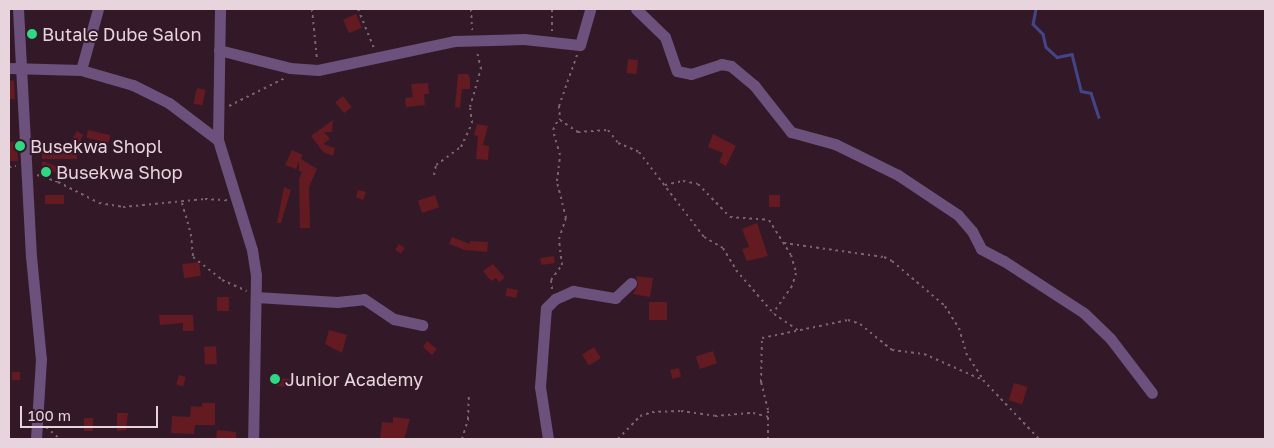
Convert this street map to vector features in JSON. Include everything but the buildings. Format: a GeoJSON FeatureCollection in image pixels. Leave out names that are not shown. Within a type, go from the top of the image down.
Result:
{"type":"FeatureCollection","features":[{"type":"Feature","properties":{"kind":"street"},"geometry":{"type":"LineString","coordinates":[[18,9],[24,68],[31,256],[41,359],[36,439]]}},
{"type":"Feature","properties":{"kind":"street"},"geometry":{"type":"LineString","coordinates":[[81,70],[98,9]]}},
{"type":"Feature","properties":{"kind":"street"},"geometry":{"type":"LineString","coordinates":[[220,9],[218,140],[252,250],[256,296],[252,371],[253,439]]}},
{"type":"Feature","properties":{"kind":"street"},"geometry":{"type":"LineString","coordinates":[[219,50],[302,69],[318,70],[379,59],[432,45],[473,39],[552,41],[580,45],[590,9]]}},
{"type":"Feature","properties":{"kind":"street"},"geometry":{"type":"LineString","coordinates":[[636,9],[665,38],[677,71],[691,74],[721,64],[731,66],[758,90],[791,132],[835,144],[898,175],[958,215],[972,230],[981,250],[1062,297],[1095,323],[1152,393]]}},
{"type":"Feature","properties":{"kind":"street"},"geometry":{"type":"LineString","coordinates":[[9,68],[81,70],[150,92],[218,140]]}},
{"type":"Feature","properties":{"kind":"street"},"geometry":{"type":"LineString","coordinates":[[548,439],[540,387],[545,312],[554,299],[580,290],[613,298],[631,283]]}},
{"type":"Feature","properties":{"kind":"street"},"geometry":{"type":"LineString","coordinates":[[256,296],[337,302],[364,299],[394,319],[422,325]]}},
{"type":"Feature","properties":{"kind":"path"},"geometry":{"type":"LineString","coordinates":[[312,9],[318,70]]}},
{"type":"Feature","properties":{"kind":"path"},"geometry":{"type":"LineString","coordinates":[[358,9],[379,59]]}},
{"type":"Feature","properties":{"kind":"path"},"geometry":{"type":"LineString","coordinates":[[434,175],[436,165],[461,147],[472,122],[470,106],[480,70],[473,39],[471,9]]}},
{"type":"Feature","properties":{"kind":"path"},"geometry":{"type":"LineString","coordinates":[[552,9],[552,41]]}},
{"type":"Feature","properties":{"kind":"path"},"geometry":{"type":"LineString","coordinates":[[554,299],[551,280],[562,265],[558,239],[566,218],[557,181],[560,155],[553,130],[559,118],[559,106],[580,45]]}},
{"type":"Feature","properties":{"kind":"path"},"geometry":{"type":"LineString","coordinates":[[218,113],[302,69]]}},
{"type":"Feature","properties":{"kind":"path"},"geometry":{"type":"LineString","coordinates":[[559,118],[578,132],[608,130],[618,143],[639,152],[704,237],[723,248],[736,270],[773,313],[798,331]]}},
{"type":"Feature","properties":{"kind":"path"},"geometry":{"type":"LineString","coordinates":[[27,174],[48,177],[99,203],[140,208],[213,198],[236,201]]}},
{"type":"Feature","properties":{"kind":"path"},"geometry":{"type":"LineString","coordinates":[[665,186],[683,182],[698,184],[730,217],[766,218],[784,243],[794,262],[796,278],[773,313]]}},
{"type":"Feature","properties":{"kind":"path"},"geometry":{"type":"LineString","coordinates":[[182,203],[191,234],[192,257],[222,280],[256,296]]}},
{"type":"Feature","properties":{"kind":"path"},"geometry":{"type":"LineString","coordinates":[[784,243],[877,255],[892,261],[944,306],[959,328],[966,353],[983,380],[1039,439]]}},
{"type":"Feature","properties":{"kind":"path"},"geometry":{"type":"LineString","coordinates":[[768,439],[769,417],[761,385],[761,340],[765,336],[855,322],[886,342],[892,350],[930,356],[983,380]]}},
{"type":"Feature","properties":{"kind":"path"},"geometry":{"type":"LineString","coordinates":[[462,439],[468,419],[469,393]]}},
{"type":"Feature","properties":{"kind":"path"},"geometry":{"type":"LineString","coordinates":[[618,439],[640,416],[652,412],[681,411],[715,416],[753,413],[769,417]]}},
{"type":"Feature","properties":{"kind":"path"},"geometry":{"type":"LineString","coordinates":[[38,422],[60,439]]}},
{"type":"Feature","properties":{"kind":"waterway"},"geometry":{"type":"LineString","coordinates":[[1036,9],[1033,24],[1043,34],[1046,47],[1057,57],[1072,54],[1081,91],[1091,93],[1099,117]]}},
{"type":"Feature","properties":{"kind":"place","name":"Butale Dube Salon"},"geometry":{"type":"Point","coordinates":[32,34]}},
{"type":"Feature","properties":{"kind":"place","name":"Busekwa Shopl"},"geometry":{"type":"Point","coordinates":[20,146]}},
{"type":"Feature","properties":{"kind":"place","name":"Busekwa Shop"},"geometry":{"type":"Point","coordinates":[46,172]}},
{"type":"Feature","properties":{"kind":"place","name":"Junior Academy"},"geometry":{"type":"Point","coordinates":[275,379]}}]}
